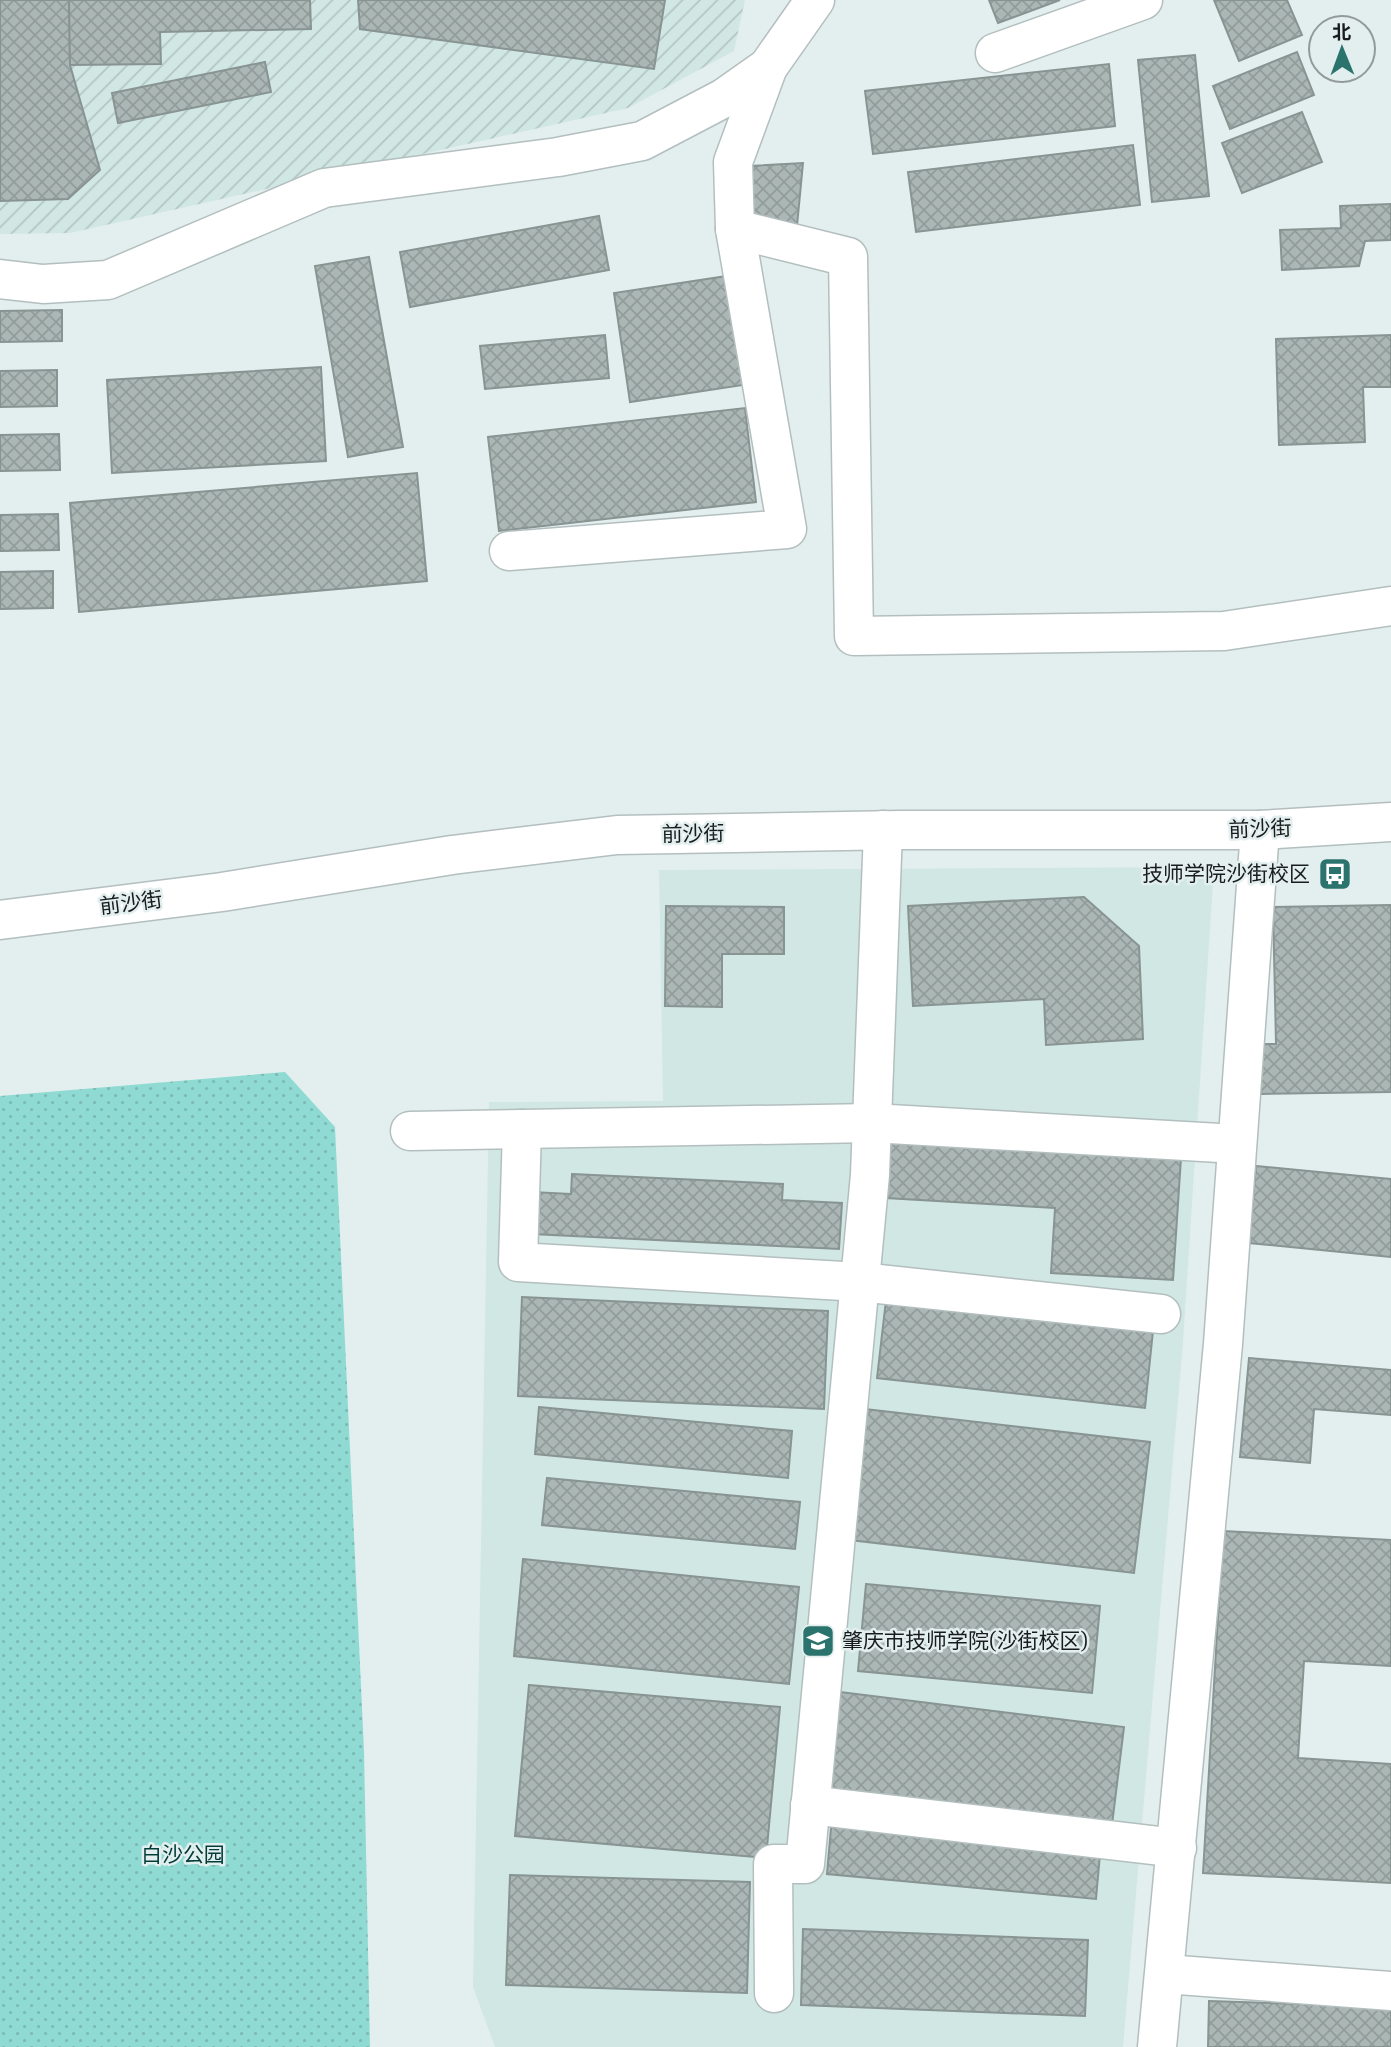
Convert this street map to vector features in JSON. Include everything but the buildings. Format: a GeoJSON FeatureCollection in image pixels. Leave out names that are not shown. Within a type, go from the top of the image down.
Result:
{"type":"FeatureCollection","features":[{"type":"Feature","properties":{"kind":"street"},"geometry":{"type":"LineString","coordinates":[[509,551],[787,529],[734,229],[733,162],[768,66],[815,0]]}},
{"type":"Feature","properties":{"kind":"street"},"geometry":{"type":"LineString","coordinates":[[995,54],[1143,0]]}},
{"type":"Feature","properties":{"kind":"street"},"geometry":{"type":"LineString","coordinates":[[0,279],[43,284],[108,280],[324,188],[558,157],[642,141],[724,98],[768,66]]}},
{"type":"Feature","properties":{"kind":"street"},"geometry":{"type":"LineString","coordinates":[[734,229],[848,257],[854,636],[1224,631],[1391,606]]}},
{"type":"Feature","properties":{"kind":"street","name":"前沙街"},"geometry":{"type":"LineString","coordinates":[[0,920],[222,892],[452,855],[617,835],[883,830],[1260,830],[1391,822]]}},
{"type":"Feature","properties":{"kind":"street"},"geometry":{"type":"LineString","coordinates":[[774,1993],[773,1864],[805,1864],[860,1282],[870,1175],[883,830]]}},
{"type":"Feature","properties":{"kind":"street"},"geometry":{"type":"LineString","coordinates":[[1157,2047],[1223,1344],[1260,830]]}},
{"type":"Feature","properties":{"kind":"street"},"geometry":{"type":"LineString","coordinates":[[410,1131],[872,1123],[1237,1144]]}},
{"type":"Feature","properties":{"kind":"street"},"geometry":{"type":"LineString","coordinates":[[522,1129],[518,1262],[860,1282],[1161,1314]]}},
{"type":"Feature","properties":{"kind":"street"},"geometry":{"type":"LineString","coordinates":[[810,1805],[1177,1848]]}},
{"type":"Feature","properties":{"kind":"street"},"geometry":{"type":"LineString","coordinates":[[1165,1974],[1391,1990]]}},
{"type":"Feature","properties":{"kind":"shaded area"},"geometry":{"type":"Polygon","coordinates":[[[0,0],[745,0],[734,51],[628,108],[70,233],[0,234],[0,0]]]}},
{"type":"Feature","properties":{"kind":"shaded area","name":"肇庆市技师学院(沙街校区)"},"geometry":{"type":"Polygon","coordinates":[[[1214,867],[1183,1342],[1123,2047],[495,2047],[473,1987],[489,1102],[663,1101],[659,870],[1214,867]]]}},
{"type":"Feature","properties":{"kind":"green space","name":"白沙公园"},"geometry":{"type":"Polygon","coordinates":[[[285,1072],[335,1127],[364,1751],[370,2047],[0,2047],[0,1096],[285,1072]]]}},
{"type":"Feature","properties":{"kind":"place","name":"技师学院沙街校区"},"geometry":{"type":"Point","coordinates":[1335,874]}},
{"type":"Feature","properties":{"kind":"place","name":"肇庆市技师学院(沙街校区)"},"geometry":{"type":"Point","coordinates":[818,1641]}}]}
